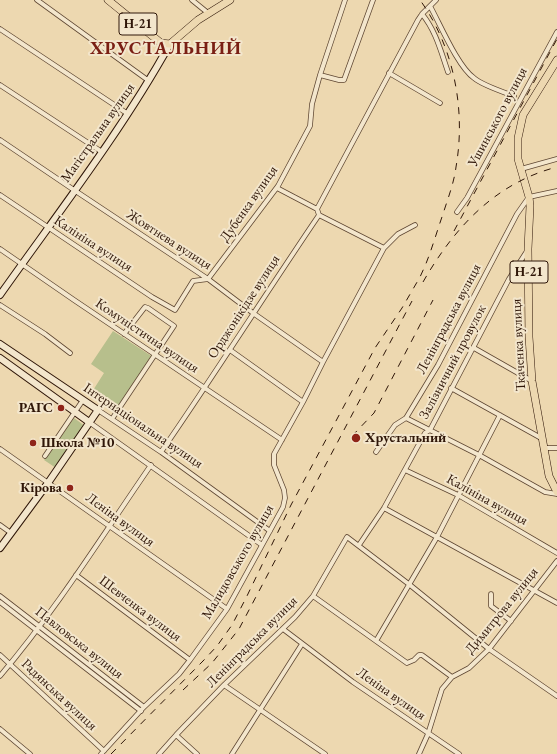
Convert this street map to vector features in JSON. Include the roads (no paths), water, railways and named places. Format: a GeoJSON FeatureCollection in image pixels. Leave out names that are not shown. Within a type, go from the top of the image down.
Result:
{"type":"FeatureCollection","features":[{"type":"Feature","properties":{"kind":"main road","name":"Н-21"},"geometry":{"type":"LineString","coordinates":[[108,0],[161,43],[170,44]]}},
{"type":"Feature","properties":{"kind":"main road","name":"Магістральна вулиця"},"geometry":{"type":"LineString","coordinates":[[170,44],[208,13],[230,0]]}},
{"type":"Feature","properties":{"kind":"main road","name":"Ткаченка вулиця"},"geometry":{"type":"LineString","coordinates":[[557,60],[523,115],[518,138],[518,158],[520,169],[529,197],[529,336],[532,382],[549,476],[557,493]]}},
{"type":"Feature","properties":{"kind":"street"},"geometry":{"type":"LineString","coordinates":[[37,0],[150,81]]}},
{"type":"Feature","properties":{"kind":"street"},"geometry":{"type":"LineString","coordinates":[[192,0],[208,13]]}},
{"type":"Feature","properties":{"kind":"street","name":"Дубенка вулиця"},"geometry":{"type":"LineString","coordinates":[[208,279],[277,188],[310,126],[312,104],[320,75],[345,0]]}},
{"type":"Feature","properties":{"kind":"street"},"geometry":{"type":"LineString","coordinates":[[320,75],[344,80],[373,0]]}},
{"type":"Feature","properties":{"kind":"street"},"geometry":{"type":"LineString","coordinates":[[317,209],[422,14],[436,0]]}},
{"type":"Feature","properties":{"kind":"street"},"geometry":{"type":"LineString","coordinates":[[430,6],[465,70],[474,79],[514,96]]}},
{"type":"Feature","properties":{"kind":"street"},"geometry":{"type":"LineString","coordinates":[[422,14],[430,24],[435,34],[448,72]]}},
{"type":"Feature","properties":{"kind":"street"},"geometry":{"type":"LineString","coordinates":[[0,29],[128,114]]}},
{"type":"Feature","properties":{"kind":"street","name":"Ушинського вулиця"},"geometry":{"type":"LineString","coordinates":[[457,212],[467,198],[557,32]]}},
{"type":"Feature","properties":{"kind":"street","name":"Магістральна вулиця"},"geometry":{"type":"LineString","coordinates":[[0,295],[128,114],[150,81],[170,44]]}},
{"type":"Feature","properties":{"kind":"street"},"geometry":{"type":"LineString","coordinates":[[389,73],[440,103]]}},
{"type":"Feature","properties":{"kind":"street"},"geometry":{"type":"LineString","coordinates":[[0,85],[102,152]]}},
{"type":"Feature","properties":{"kind":"street","name":"Жовтнева вулиця"},"geometry":{"type":"LineString","coordinates":[[0,140],[208,279],[253,313],[323,362]]}},
{"type":"Feature","properties":{"kind":"street"},"geometry":{"type":"LineString","coordinates":[[520,169],[557,159]]}},
{"type":"Feature","properties":{"kind":"street"},"geometry":{"type":"LineString","coordinates":[[277,188],[317,209],[319,215],[384,248]]}},
{"type":"Feature","properties":{"kind":"street"},"geometry":{"type":"LineString","coordinates":[[529,197],[557,191]]}},
{"type":"Feature","properties":{"kind":"street","name":"Калініна вулиця"},"geometry":{"type":"LineString","coordinates":[[0,195],[152,297],[175,310],[193,281],[208,279]]}},
{"type":"Feature","properties":{"kind":"street","name":"Ленінградська вулиця"},"geometry":{"type":"LineString","coordinates":[[376,452],[395,425],[406,418],[438,365],[517,214],[529,197]]}},
{"type":"Feature","properties":{"kind":"street","name":"Орджонікідзе вулиця"},"geometry":{"type":"LineString","coordinates":[[161,452],[319,215]]}},
{"type":"Feature","properties":{"kind":"street","name":"Малидовського вулиця"},"geometry":{"type":"LineString","coordinates":[[102,752],[179,674],[228,609],[283,507],[285,498],[284,490],[274,465],[274,454],[304,402],[323,362],[384,248],[398,234],[415,225]]}},
{"type":"Feature","properties":{"kind":"street","name":"Комуністична вулиця"},"geometry":{"type":"LineString","coordinates":[[0,248],[155,356],[282,440]]}},
{"type":"Feature","properties":{"kind":"street","name":"Залізничний провулок"},"geometry":{"type":"LineString","coordinates":[[359,545],[384,508],[425,433],[430,430],[509,279],[528,249]]}},
{"type":"Feature","properties":{"kind":"street"},"geometry":{"type":"LineString","coordinates":[[0,305],[45,334],[70,353]]}},
{"type":"Feature","properties":{"kind":"street"},"geometry":{"type":"LineString","coordinates":[[112,419],[174,326],[148,308],[143,308],[124,334]]}},
{"type":"Feature","properties":{"kind":"street","name":"Інтернаціональна вулиця"},"geometry":{"type":"LineString","coordinates":[[0,344],[161,452],[270,531]]}},
{"type":"Feature","properties":{"kind":"street"},"geometry":{"type":"LineString","coordinates":[[474,348],[532,382]]}},
{"type":"Feature","properties":{"kind":"street"},"geometry":{"type":"LineString","coordinates":[[230,350],[304,402]]}},
{"type":"Feature","properties":{"kind":"street","name":"Інтернаціональна вулиця"},"geometry":{"type":"LineString","coordinates":[[0,358],[262,545]]}},
{"type":"Feature","properties":{"kind":"street"},"geometry":{"type":"LineString","coordinates":[[452,388],[542,438]]}},
{"type":"Feature","properties":{"kind":"street"},"geometry":{"type":"LineString","coordinates":[[45,456],[83,400]]}},
{"type":"Feature","properties":{"kind":"street"},"geometry":{"type":"LineString","coordinates":[[0,548],[48,483],[98,410]]}},
{"type":"Feature","properties":{"kind":"street"},"geometry":{"type":"LineString","coordinates":[[376,641],[410,585],[437,536],[500,415]]}},
{"type":"Feature","properties":{"kind":"street"},"geometry":{"type":"LineString","coordinates":[[406,418],[479,455],[544,492],[557,493]]}},
{"type":"Feature","properties":{"kind":"street"},"geometry":{"type":"LineString","coordinates":[[543,448],[557,448]]}},
{"type":"Feature","properties":{"kind":"street","name":"Леніна вулиця"},"geometry":{"type":"LineString","coordinates":[[0,449],[228,609]]}},
{"type":"Feature","properties":{"kind":"street"},"geometry":{"type":"LineString","coordinates":[[0,676],[38,628],[76,575],[151,465]]}},
{"type":"Feature","properties":{"kind":"street","name":"Калініна вулиця"},"geometry":{"type":"LineString","coordinates":[[405,470],[458,495],[557,553]]}},
{"type":"Feature","properties":{"kind":"street"},"geometry":{"type":"LineString","coordinates":[[384,508],[557,603]]}},
{"type":"Feature","properties":{"kind":"street"},"geometry":{"type":"LineString","coordinates":[[0,525],[11,533]]}},
{"type":"Feature","properties":{"kind":"street","name":"Ленінградська вулиця"},"geometry":{"type":"LineString","coordinates":[[159,754],[224,685],[295,618],[313,596],[347,537],[359,545]]}},
{"type":"Feature","properties":{"kind":"street"},"geometry":{"type":"LineString","coordinates":[[359,545],[489,649],[557,696]]}},
{"type":"Feature","properties":{"kind":"street","name":"Димитрова вулиця"},"geometry":{"type":"LineString","coordinates":[[452,676],[470,668],[489,649],[557,561]]}},
{"type":"Feature","properties":{"kind":"street","name":"Шевченка вулиця"},"geometry":{"type":"LineString","coordinates":[[76,575],[190,660]]}},
{"type":"Feature","properties":{"kind":"street"},"geometry":{"type":"LineString","coordinates":[[491,594],[491,606],[511,621]]}},
{"type":"Feature","properties":{"kind":"street","name":"Павловська вулиця"},"geometry":{"type":"LineString","coordinates":[[0,596],[38,628],[143,709]]}},
{"type":"Feature","properties":{"kind":"street"},"geometry":{"type":"LineString","coordinates":[[313,596],[407,663],[414,660],[419,655],[422,655],[452,676],[442,689],[428,734],[419,754]]}},
{"type":"Feature","properties":{"kind":"street","name":"Павловська вулиця"},"geometry":{"type":"LineString","coordinates":[[0,602],[38,628]]}},
{"type":"Feature","properties":{"kind":"street","name":"Леніна вулиця"},"geometry":{"type":"LineString","coordinates":[[283,629],[353,682],[459,754]]}},
{"type":"Feature","properties":{"kind":"street"},"geometry":{"type":"LineString","coordinates":[[232,754],[302,644]]}},
{"type":"Feature","properties":{"kind":"street","name":"Радянська вулиця"},"geometry":{"type":"LineString","coordinates":[[0,655],[102,752]]}},
{"type":"Feature","properties":{"kind":"street"},"geometry":{"type":"LineString","coordinates":[[224,685],[324,754]]}},
{"type":"Feature","properties":{"kind":"street"},"geometry":{"type":"LineString","coordinates":[[0,728],[30,754]]}},
{"type":"Feature","properties":{"kind":"street"},"geometry":{"type":"LineString","coordinates":[[176,735],[197,754]]}},
{"type":"Feature","properties":{"kind":"railway"},"geometry":{"type":"LineString","coordinates":[[111,754],[203,661],[217,646],[232,625],[291,505],[375,348],[402,308],[425,266],[454,179],[459,145],[459,123],[458,102],[449,58],[432,18],[420,0]]}},
{"type":"Feature","properties":{"kind":"railway"},"geometry":{"type":"LineString","coordinates":[[454,231],[557,39]]}},
{"type":"Feature","properties":{"kind":"railway"},"geometry":{"type":"LineString","coordinates":[[423,282],[448,244],[478,210],[514,184],[535,174],[557,167]]}},
{"type":"Feature","properties":{"kind":"railway"},"geometry":{"type":"LineString","coordinates":[[352,436],[374,413],[433,300]]}},
{"type":"Feature","properties":{"kind":"railway"},"geometry":{"type":"LineString","coordinates":[[183,690],[212,663],[239,629],[412,301]]}},
{"type":"Feature","properties":{"kind":"place","name":"РАГС"},"geometry":{"type":"Point","coordinates":[61,408]}},
{"type":"Feature","properties":{"kind":"place","name":"Хрустальний"},"geometry":{"type":"Point","coordinates":[356,438]}},
{"type":"Feature","properties":{"kind":"place","name":"Школа №10"},"geometry":{"type":"Point","coordinates":[33,443]}},
{"type":"Feature","properties":{"kind":"place","name":"Кірова"},"geometry":{"type":"Point","coordinates":[70,488]}},
{"type":"Feature","properties":{"kind":"district","name":"ХРУСТАЛЬНИЙ"},"geometry":{"type":"Point","coordinates":[166,49]}}]}
